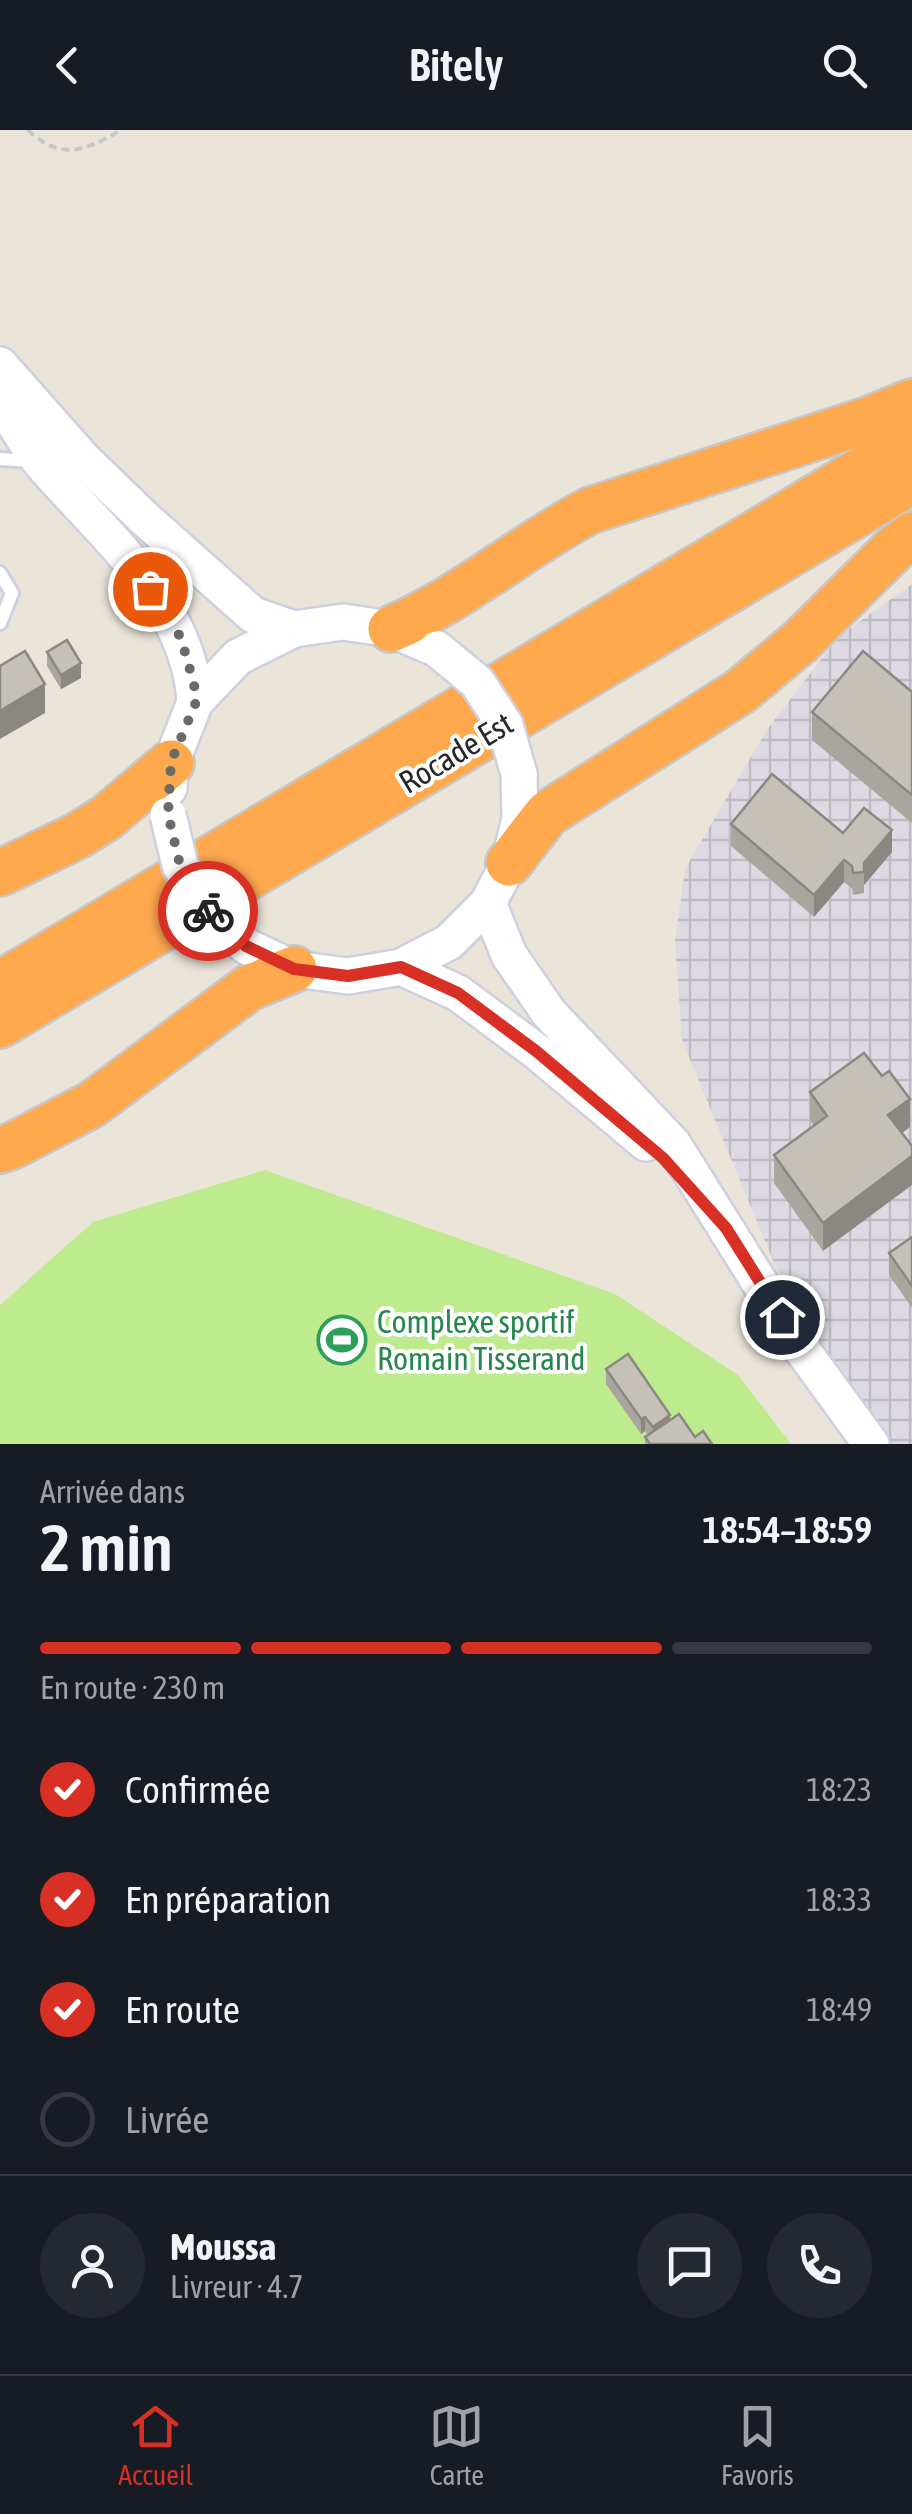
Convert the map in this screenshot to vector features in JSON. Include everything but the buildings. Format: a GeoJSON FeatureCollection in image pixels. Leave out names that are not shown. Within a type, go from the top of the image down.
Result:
{"type":"FeatureCollection","features":[{"type":"Feature","properties":{"kind":"highway"},"geometry":{"type":"LineString","coordinates":[[391,628],[432,609],[589,511],[912,402]]}},
{"type":"Feature","properties":{"kind":"highway","name":"Rocade Est"},"geometry":{"type":"LineString","coordinates":[[0,984],[912,440]]}},
{"type":"Feature","properties":{"kind":"highway","name":"Rocade Est"},"geometry":{"type":"LineString","coordinates":[[0,1025],[912,481]]}},
{"type":"Feature","properties":{"kind":"highway"},"geometry":{"type":"LineString","coordinates":[[509,863],[546,814],[741,692],[912,536]]}},
{"type":"Feature","properties":{"kind":"highway"},"geometry":{"type":"LineString","coordinates":[[0,873],[106,818],[171,762]]}},
{"type":"Feature","properties":{"kind":"highway"},"geometry":{"type":"LineString","coordinates":[[0,1150],[91,1106],[250,987],[294,969]]}},
{"type":"Feature","properties":{"kind":"main road"},"geometry":{"type":"LineString","coordinates":[[0,365],[181,638],[196,702]]}},
{"type":"Feature","properties":{"kind":"main road"},"geometry":{"type":"LineString","coordinates":[[0,400],[62,460],[144,518],[253,615],[294,629]]}},
{"type":"Feature","properties":{"kind":"main road"},"geometry":{"type":"LineString","coordinates":[[342,622],[391,628],[437,649],[476,682],[505,725],[519,774],[520,820],[509,863],[488,903],[449,942],[401,967],[348,976],[294,969],[246,946],[207,910],[180,865],[168,814],[171,762],[196,702],[238,657],[294,629],[342,622]]}},
{"type":"Feature","properties":{"kind":"main road"},"geometry":{"type":"LineString","coordinates":[[488,903],[509,955],[549,1012],[673,1144],[800,1347],[870,1444]]}},
{"type":"Feature","properties":{"kind":"main road"},"geometry":{"type":"LineString","coordinates":[[401,967],[458,993],[536,1051],[663,1158],[726,1228]]}},
{"type":"Feature","properties":{"kind":"lane"},"geometry":{"type":"LineString","coordinates":[[0,459],[62,460]]}},
{"type":"Feature","properties":{"kind":"lane"},"geometry":{"type":"LineString","coordinates":[[0,573],[12,593],[0,623]]}},
{"type":"Feature","properties":{"kind":"path"},"geometry":{"type":"LineString","coordinates":[[28,130],[38,140],[74,151],[121,130]]}},
{"type":"Feature","properties":{"kind":"shaded area"},"geometry":{"type":"Polygon","coordinates":[[[912,584],[912,1444],[885,1444],[851,1398],[774,1263],[682,1040],[675,941],[685,869],[766,731],[838,637],[912,584]]]}},
{"type":"Feature","properties":{"kind":"green space","name":"Complexe sportif Romain Tisserand"},"geometry":{"type":"Polygon","coordinates":[[[265,1170],[615,1294],[738,1375],[791,1444],[0,1444],[0,1305],[93,1222],[265,1170]]]}},
{"type":"Feature","properties":{"kind":"way so far"},"geometry":{"type":"LineString","coordinates":[[150,589],[181,638],[194,684],[196,702],[171,762],[168,814],[180,865],[208,911]]}},
{"type":"Feature","properties":{"kind":"place","name":"Complexe sportif Romain Tisserand"},"geometry":{"type":"Point","coordinates":[342,1340]}},
{"type":"Feature","properties":{"kind":"route"},"geometry":{"type":"LineString","coordinates":[[208,911],[246,946],[294,969],[348,976],[401,967],[458,993],[536,1051],[663,1158],[726,1228],[782,1317]]}}]}
